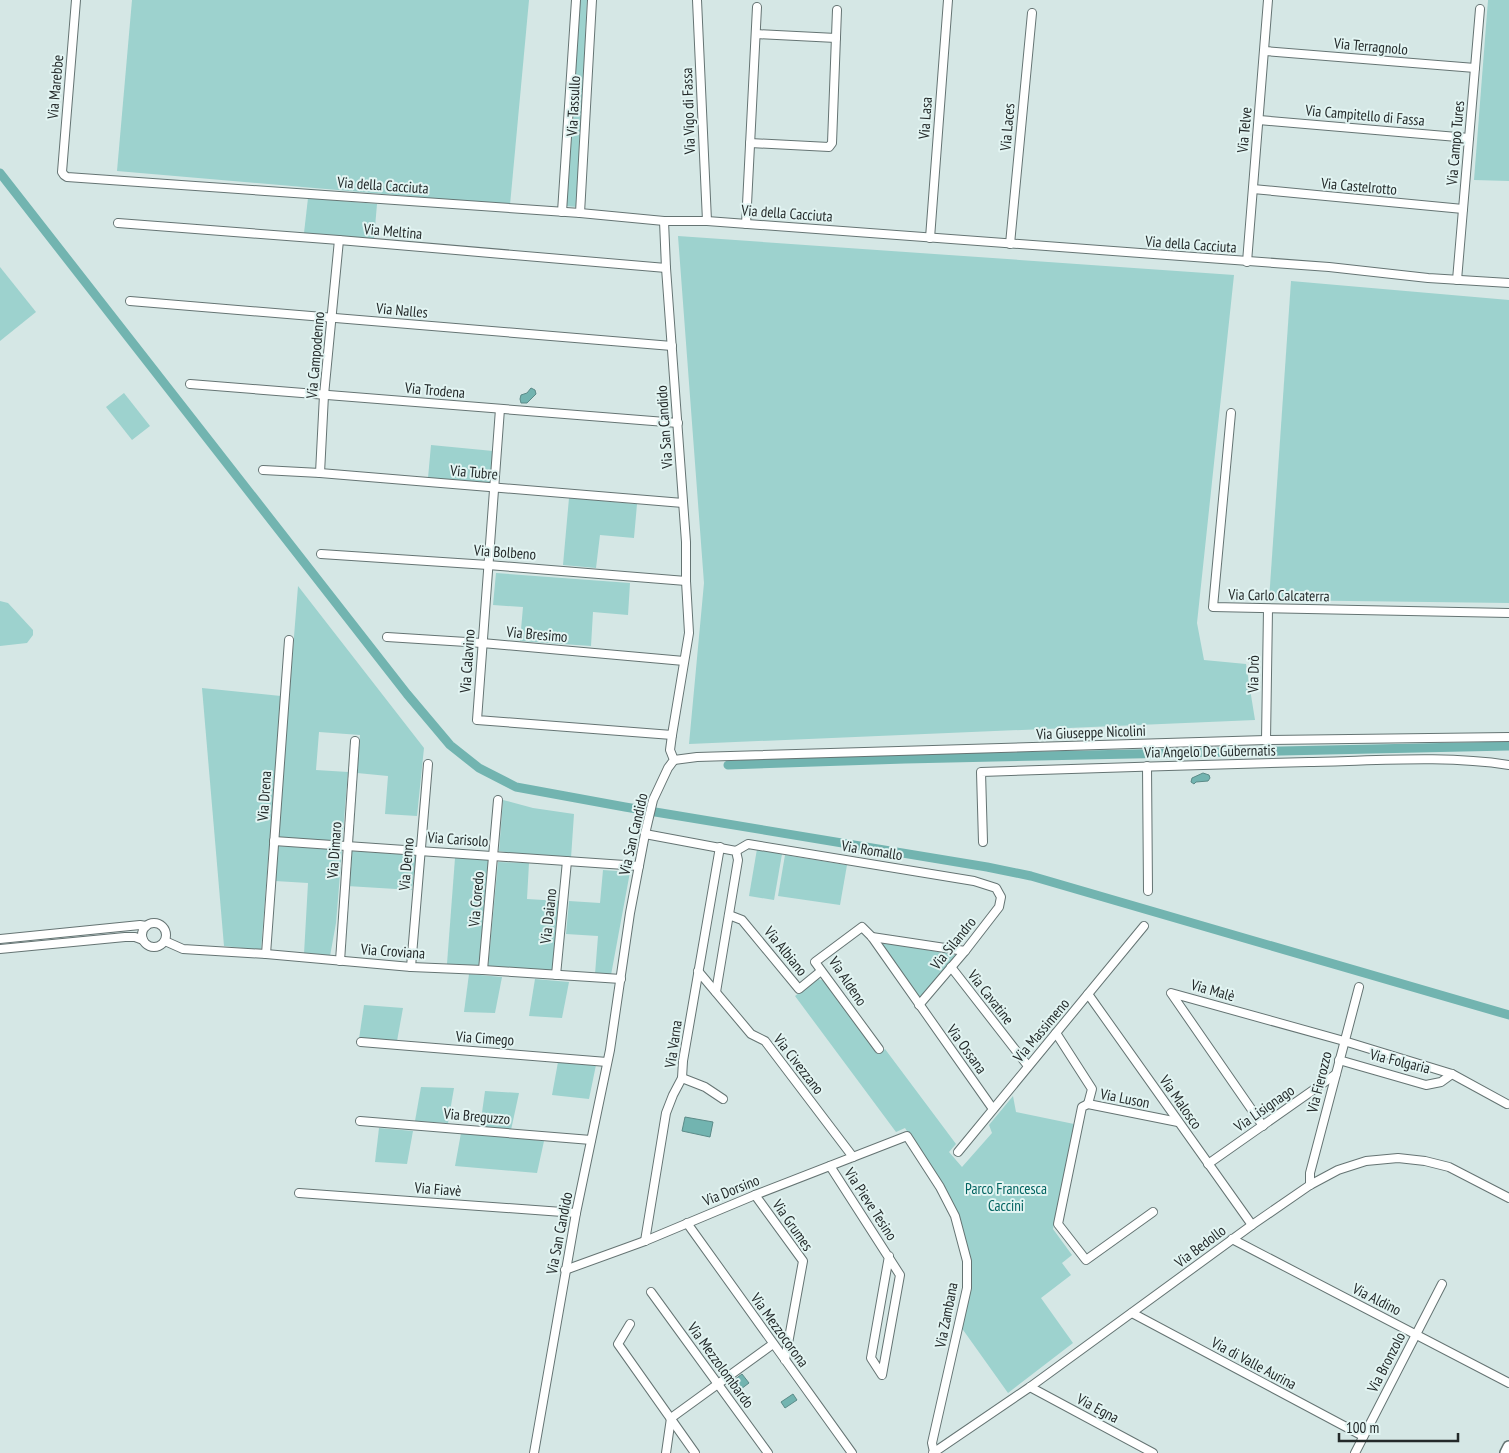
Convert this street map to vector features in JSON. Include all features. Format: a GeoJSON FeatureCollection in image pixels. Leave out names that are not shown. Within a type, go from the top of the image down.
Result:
{"type":"FeatureCollection","features":[{"type":"Feature","properties":{"kind":"street","name":"Via Marebbe"},"geometry":{"type":"LineString","coordinates":[[64,175],[62,172],[76,0]]}},
{"type":"Feature","properties":{"kind":"street"},"geometry":{"type":"LineString","coordinates":[[562,212],[576,0]]}},
{"type":"Feature","properties":{"kind":"street","name":"Via Tassullo"},"geometry":{"type":"LineString","coordinates":[[580,213],[592,0]]}},
{"type":"Feature","properties":{"kind":"street","name":"Via Vigo di Fassa"},"geometry":{"type":"LineString","coordinates":[[697,0],[707,221]]}},
{"type":"Feature","properties":{"kind":"street","name":"Via Lasa"},"geometry":{"type":"LineString","coordinates":[[930,238],[948,0]]}},
{"type":"Feature","properties":{"kind":"street","name":"Via Telve"},"geometry":{"type":"LineString","coordinates":[[1247,262],[1268,0]]}},
{"type":"Feature","properties":{"kind":"street"},"geometry":{"type":"LineString","coordinates":[[746,224],[757,7]]}},
{"type":"Feature","properties":{"kind":"street","name":"Via Campo Tures"},"geometry":{"type":"LineString","coordinates":[[1457,280],[1480,9]]}},
{"type":"Feature","properties":{"kind":"street"},"geometry":{"type":"LineString","coordinates":[[750,143],[829,148],[832,143],[837,10]]}},
{"type":"Feature","properties":{"kind":"street","name":"Via Laces"},"geometry":{"type":"LineString","coordinates":[[1010,244],[1032,13]]}},
{"type":"Feature","properties":{"kind":"street"},"geometry":{"type":"LineString","coordinates":[[756,34],[836,38]]}},
{"type":"Feature","properties":{"kind":"street","name":"Via Terragnolo"},"geometry":{"type":"LineString","coordinates":[[1265,51],[1475,68]]}},
{"type":"Feature","properties":{"kind":"street","name":"Via Campitello di Fassa"},"geometry":{"type":"LineString","coordinates":[[1259,120],[1469,138]]}},
{"type":"Feature","properties":{"kind":"street","name":"Via della Cacciuta"},"geometry":{"type":"LineString","coordinates":[[64,175],[664,220],[707,221],[1509,283]]}},
{"type":"Feature","properties":{"kind":"street","name":"Via Castelrotto"},"geometry":{"type":"LineString","coordinates":[[1253,189],[1463,209]]}},
{"type":"Feature","properties":{"kind":"street","name":"Via San Candido"},"geometry":{"type":"LineString","coordinates":[[534,1453],[565,1270],[607,1062],[645,834],[653,800],[668,768],[674,760],[670,750],[689,633],[684,503],[664,220]]}},
{"type":"Feature","properties":{"kind":"street","name":"Via Meltina"},"geometry":{"type":"LineString","coordinates":[[118,223],[666,268]]}},
{"type":"Feature","properties":{"kind":"street","name":"Via Campodenno"},"geometry":{"type":"LineString","coordinates":[[320,473],[324,395],[339,240]]}},
{"type":"Feature","properties":{"kind":"street","name":"Via Nalles"},"geometry":{"type":"LineString","coordinates":[[130,301],[672,346]]}},
{"type":"Feature","properties":{"kind":"street","name":"Via Trodena"},"geometry":{"type":"LineString","coordinates":[[190,384],[678,423]]}},
{"type":"Feature","properties":{"kind":"street","name":"Via Calavino"},"geometry":{"type":"LineString","coordinates":[[500,409],[477,720],[672,735]]}},
{"type":"Feature","properties":{"kind":"street","name":"Via Carlo Calcaterra"},"geometry":{"type":"LineString","coordinates":[[1231,413],[1214,607],[1509,613]]}},
{"type":"Feature","properties":{"kind":"street","name":"Via Tubre"},"geometry":{"type":"LineString","coordinates":[[263,470],[684,503]]}},
{"type":"Feature","properties":{"kind":"street","name":"Via Bolbeno"},"geometry":{"type":"LineString","coordinates":[[321,554],[488,564],[686,580]]}},
{"type":"Feature","properties":{"kind":"street","name":"Via Drò"},"geometry":{"type":"LineString","coordinates":[[1266,740],[1268,609]]}},
{"type":"Feature","properties":{"kind":"street","name":"Via Bresimo"},"geometry":{"type":"LineString","coordinates":[[387,637],[482,643],[684,661]]}},
{"type":"Feature","properties":{"kind":"street","name":"Via Drena"},"geometry":{"type":"LineString","coordinates":[[266,954],[289,640]]}},
{"type":"Feature","properties":{"kind":"street","name":"Via Giuseppe Nicolini"},"geometry":{"type":"LineString","coordinates":[[674,760],[697,756],[1266,740],[1509,737]]}},
{"type":"Feature","properties":{"kind":"street","name":"Via Dimaro"},"geometry":{"type":"LineString","coordinates":[[340,961],[356,741]]}},
{"type":"Feature","properties":{"kind":"street","name":"Via Angelo De Gubernatis"},"geometry":{"type":"LineString","coordinates":[[983,842],[981,772],[1418,760],[1479,760],[1509,765]]}},
{"type":"Feature","properties":{"kind":"street","name":"Via Denno"},"geometry":{"type":"LineString","coordinates":[[411,966],[428,764]]}},
{"type":"Feature","properties":{"kind":"street"},"geometry":{"type":"LineString","coordinates":[[1147,766],[1148,891]]}},
{"type":"Feature","properties":{"kind":"street","name":"Via Coredo"},"geometry":{"type":"LineString","coordinates":[[483,970],[498,800]]}},
{"type":"Feature","properties":{"kind":"street"},"geometry":{"type":"LineString","coordinates":[[645,834],[736,851],[738,860],[716,992]]}},
{"type":"Feature","properties":{"kind":"street","name":"Via Carisolo"},"geometry":{"type":"LineString","coordinates":[[274,841],[639,866]]}},
{"type":"Feature","properties":{"kind":"street","name":"Via Romallo"},"geometry":{"type":"LineString","coordinates":[[736,851],[748,844],[964,879],[990,885],[996,888],[1000,895]]}},
{"type":"Feature","properties":{"kind":"street","name":"Via Varna"},"geometry":{"type":"LineString","coordinates":[[645,1241],[666,1113],[682,1078],[683,1061],[720,847]]}},
{"type":"Feature","properties":{"kind":"street","name":"Via Daiano"},"geometry":{"type":"LineString","coordinates":[[556,975],[567,861]]}},
{"type":"Feature","properties":{"kind":"street","name":"Via Silandro"},"geometry":{"type":"LineString","coordinates":[[919,1005],[952,968],[999,907],[1000,895]]}},
{"type":"Feature","properties":{"kind":"street","name":"Via Albiano"},"geometry":{"type":"LineString","coordinates":[[729,914],[742,920],[798,989],[821,972]]}},
{"type":"Feature","properties":{"kind":"street"},"geometry":{"type":"LineString","coordinates":[[0,938],[79,930],[146,926],[156,923],[163,926],[166,933],[165,941],[159,945],[152,946],[135,937],[125,937],[0,950]]}},
{"type":"Feature","properties":{"kind":"street"},"geometry":{"type":"LineString","coordinates":[[143,940],[142,932],[146,926]]}},
{"type":"Feature","properties":{"kind":"street","name":"Via Massimeno"},"geometry":{"type":"LineString","coordinates":[[958,1152],[1144,926]]}},
{"type":"Feature","properties":{"kind":"street","name":"Via Aldeno"},"geometry":{"type":"LineString","coordinates":[[872,938],[862,927],[815,962],[879,1049]]}},
{"type":"Feature","properties":{"kind":"street"},"geometry":{"type":"LineString","coordinates":[[79,930],[77,934],[79,942]]}},
{"type":"Feature","properties":{"kind":"street"},"geometry":{"type":"LineString","coordinates":[[19,937],[20,948]]}},
{"type":"Feature","properties":{"kind":"street"},"geometry":{"type":"LineString","coordinates":[[872,938],[965,951]]}},
{"type":"Feature","properties":{"kind":"street","name":"Via Ossana"},"geometry":{"type":"LineString","coordinates":[[872,938],[993,1109]]}},
{"type":"Feature","properties":{"kind":"street","name":"Via Croviana"},"geometry":{"type":"LineString","coordinates":[[165,941],[183,949],[621,980]]}},
{"type":"Feature","properties":{"kind":"street","name":"Via Cavatine"},"geometry":{"type":"LineString","coordinates":[[952,968],[1028,1066]]}},
{"type":"Feature","properties":{"kind":"street","name":"Via Civezzano"},"geometry":{"type":"LineString","coordinates":[[698,971],[751,1034],[765,1041],[853,1157]]}},
{"type":"Feature","properties":{"kind":"street","name":"Via Fierozzo"},"geometry":{"type":"LineString","coordinates":[[1310,1185],[1310,1173],[1359,988]]}},
{"type":"Feature","properties":{"kind":"street","name":"Via Malè"},"geometry":{"type":"LineString","coordinates":[[1263,1126],[1172,993],[1344,1041]]}},
{"type":"Feature","properties":{"kind":"street","name":"Via Malosco"},"geometry":{"type":"LineString","coordinates":[[1088,994],[1252,1225]]}},
{"type":"Feature","properties":{"kind":"street","name":"Via Luson"},"geometry":{"type":"LineString","coordinates":[[1056,1033],[1092,1088],[1088,1104],[1178,1122]]}},
{"type":"Feature","properties":{"kind":"street","name":"Via Folgaria"},"geometry":{"type":"LineString","coordinates":[[1344,1041],[1452,1074],[1507,1104]]}},
{"type":"Feature","properties":{"kind":"street","name":"Via Cimego"},"geometry":{"type":"LineString","coordinates":[[361,1042],[607,1062]]}},
{"type":"Feature","properties":{"kind":"street","name":"Via Folgaria"},"geometry":{"type":"LineString","coordinates":[[1340,1060],[1426,1084],[1441,1082],[1452,1074]]}},
{"type":"Feature","properties":{"kind":"street","name":"Via Lisignago"},"geometry":{"type":"LineString","coordinates":[[1208,1164],[1336,1074]]}},
{"type":"Feature","properties":{"kind":"street"},"geometry":{"type":"LineString","coordinates":[[682,1078],[705,1087],[723,1099]]}},
{"type":"Feature","properties":{"kind":"street"},"geometry":{"type":"LineString","coordinates":[[1088,1104],[1082,1107],[1058,1224],[1086,1260],[1153,1212]]}},
{"type":"Feature","properties":{"kind":"street","name":"Via Breguzzo"},"geometry":{"type":"LineString","coordinates":[[360,1121],[591,1140]]}},
{"type":"Feature","properties":{"kind":"street","name":"Via Dorsino"},"geometry":{"type":"LineString","coordinates":[[565,1270],[645,1241],[755,1195],[907,1136]]}},
{"type":"Feature","properties":{"kind":"street","name":"Via Zambana"},"geometry":{"type":"LineString","coordinates":[[907,1136],[940,1187],[955,1216],[967,1261],[967,1288],[932,1444],[934,1452]]}},
{"type":"Feature","properties":{"kind":"street","name":"Via Bedollo"},"geometry":{"type":"LineString","coordinates":[[934,1452],[1030,1387],[1252,1225],[1310,1185],[1338,1170],[1366,1161],[1398,1158],[1424,1161],[1449,1167],[1509,1198]]}},
{"type":"Feature","properties":{"kind":"street","name":"Via Pieve Tesino"},"geometry":{"type":"LineString","coordinates":[[830,1166],[889,1256],[900,1275],[882,1375],[871,1358],[889,1256]]}},
{"type":"Feature","properties":{"kind":"street","name":"Via Fiavè"},"geometry":{"type":"LineString","coordinates":[[299,1193],[576,1213]]}},
{"type":"Feature","properties":{"kind":"street","name":"Via Grumes"},"geometry":{"type":"LineString","coordinates":[[755,1195],[803,1261],[785,1360]]}},
{"type":"Feature","properties":{"kind":"street","name":"Via Mezzocorona"},"geometry":{"type":"LineString","coordinates":[[686,1223],[852,1453]]}},
{"type":"Feature","properties":{"kind":"street","name":"Via Aldino"},"geometry":{"type":"LineString","coordinates":[[1232,1239],[1509,1383]]}},
{"type":"Feature","properties":{"kind":"street","name":"Via Bronzolo"},"geometry":{"type":"LineString","coordinates":[[1355,1453],[1442,1284]]}},
{"type":"Feature","properties":{"kind":"street","name":"Via Mezzolombardo"},"geometry":{"type":"LineString","coordinates":[[652,1292],[768,1453]]}},
{"type":"Feature","properties":{"kind":"street","name":"Via di Valle Aurina"},"geometry":{"type":"LineString","coordinates":[[1132,1314],[1363,1436]]}},
{"type":"Feature","properties":{"kind":"street"},"geometry":{"type":"LineString","coordinates":[[630,1324],[618,1344],[695,1453]]}},
{"type":"Feature","properties":{"kind":"street"},"geometry":{"type":"LineString","coordinates":[[666,1453],[671,1418],[773,1344]]}},
{"type":"Feature","properties":{"kind":"street","name":"Via Egna"},"geometry":{"type":"LineString","coordinates":[[1030,1387],[1153,1453]]}},
{"type":"Feature","properties":{"kind":"street"},"geometry":{"type":"LineString","coordinates":[[1506,1453],[1509,1447]]}},
{"type":"Feature","properties":{"kind":"green space"},"geometry":{"type":"Polygon","coordinates":[[[132,0],[529,0],[510,205],[117,171],[132,0]]]}},
{"type":"Feature","properties":{"kind":"green space"},"geometry":{"type":"Polygon","coordinates":[[[580,0],[587,0],[577,207],[566,206],[580,0]]]}},
{"type":"Feature","properties":{"kind":"green space"},"geometry":{"type":"Polygon","coordinates":[[[1488,0],[1509,0],[1509,181],[1474,180],[1488,0]]]}},
{"type":"Feature","properties":{"kind":"green space"},"geometry":{"type":"Polygon","coordinates":[[[308,198],[377,204],[374,239],[304,233],[308,198]]]}},
{"type":"Feature","properties":{"kind":"green space"},"geometry":{"type":"Polygon","coordinates":[[[678,236],[1234,275],[1197,623],[1204,660],[1246,664],[1255,720],[689,744],[704,583],[678,236]]]}},
{"type":"Feature","properties":{"kind":"green space"},"geometry":{"type":"Polygon","coordinates":[[[0,267],[36,312],[0,341],[0,267]]]}},
{"type":"Feature","properties":{"kind":"green space"},"geometry":{"type":"Polygon","coordinates":[[[1291,281],[1509,300],[1509,603],[1269,600],[1291,281]]]}},
{"type":"Feature","properties":{"kind":"green space"},"geometry":{"type":"Polygon","coordinates":[[[124,393],[150,426],[132,440],[106,407],[124,393]]]}},
{"type":"Feature","properties":{"kind":"green space"},"geometry":{"type":"Polygon","coordinates":[[[431,445],[493,451],[490,483],[428,478],[431,445]]]}},
{"type":"Feature","properties":{"kind":"green space"},"geometry":{"type":"Polygon","coordinates":[[[569,498],[637,504],[634,538],[600,535],[596,568],[563,565],[569,498]]]}},
{"type":"Feature","properties":{"kind":"green space"},"geometry":{"type":"Polygon","coordinates":[[[496,573],[630,583],[628,615],[593,612],[591,646],[520,641],[523,607],[493,605],[496,573]]]}},
{"type":"Feature","properties":{"kind":"green space"},"geometry":{"type":"Polygon","coordinates":[[[298,586],[424,748],[417,816],[385,814],[388,776],[357,773],[360,735],[319,732],[316,770],[348,772],[342,843],[278,839],[298,586]]]}},
{"type":"Feature","properties":{"kind":"green space"},"geometry":{"type":"Polygon","coordinates":[[[0,601],[8,603],[33,630],[33,635],[27,643],[0,646],[0,601]]]}},
{"type":"Feature","properties":{"kind":"green space"},"geometry":{"type":"Polygon","coordinates":[[[202,688],[281,696],[261,950],[224,946],[202,688]]]}},
{"type":"Feature","properties":{"kind":"green space"},"geometry":{"type":"Polygon","coordinates":[[[503,800],[533,808],[574,814],[571,858],[530,856],[499,851],[503,800]]]}},
{"type":"Feature","properties":{"kind":"green space"},"geometry":{"type":"Polygon","coordinates":[[[277,846],[342,850],[336,923],[330,956],[304,954],[308,883],[275,881],[277,846]]]}},
{"type":"Feature","properties":{"kind":"green space"},"geometry":{"type":"Polygon","coordinates":[[[757,849],[782,854],[774,900],[749,896],[757,849]]]}},
{"type":"Feature","properties":{"kind":"green space"},"geometry":{"type":"Polygon","coordinates":[[[349,851],[416,855],[412,890],[347,886],[349,851]]]}},
{"type":"Feature","properties":{"kind":"green space"},"geometry":{"type":"Polygon","coordinates":[[[785,855],[847,865],[840,905],[778,896],[785,855]]]}},
{"type":"Feature","properties":{"kind":"green space"},"geometry":{"type":"Polygon","coordinates":[[[455,858],[489,860],[481,966],[447,964],[455,858]]]}},
{"type":"Feature","properties":{"kind":"green space"},"geometry":{"type":"Polygon","coordinates":[[[498,862],[529,863],[527,899],[560,901],[553,972],[488,967],[498,862]]]}},
{"type":"Feature","properties":{"kind":"green space"},"geometry":{"type":"Polygon","coordinates":[[[603,870],[630,872],[611,975],[595,974],[598,936],[566,934],[569,901],[600,903],[603,870]]]}},
{"type":"Feature","properties":{"kind":"green space"},"geometry":{"type":"Polygon","coordinates":[[[879,942],[957,955],[920,998],[879,942]]]}},
{"type":"Feature","properties":{"kind":"green space"},"geometry":{"type":"Polygon","coordinates":[[[469,974],[502,977],[495,1013],[464,1012],[469,974]]]}},
{"type":"Feature","properties":{"kind":"green space"},"geometry":{"type":"Polygon","coordinates":[[[535,979],[569,982],[562,1018],[529,1016],[535,979]]]}},
{"type":"Feature","properties":{"kind":"green space","name":"Parco Francesca Caccini"},"geometry":{"type":"Polygon","coordinates":[[[818,979],[825,981],[879,1053],[885,1049],[956,1144],[949,1152],[962,1167],[992,1133],[989,1125],[1013,1096],[1016,1112],[1074,1124],[1053,1229],[1072,1255],[1062,1263],[1071,1275],[1041,1298],[1073,1343],[1008,1393],[961,1327],[970,1261],[944,1189],[905,1128],[896,1132],[795,996],[818,979]]]}},
{"type":"Feature","properties":{"kind":"green space"},"geometry":{"type":"Polygon","coordinates":[[[364,1005],[403,1008],[397,1041],[359,1039],[364,1005]]]}},
{"type":"Feature","properties":{"kind":"green space"},"geometry":{"type":"Polygon","coordinates":[[[558,1062],[596,1065],[589,1099],[552,1095],[558,1062]]]}},
{"type":"Feature","properties":{"kind":"green space"},"geometry":{"type":"Polygon","coordinates":[[[421,1087],[454,1088],[448,1123],[415,1121],[421,1087]]]}},
{"type":"Feature","properties":{"kind":"green space"},"geometry":{"type":"Polygon","coordinates":[[[485,1091],[519,1093],[511,1130],[480,1127],[485,1091]]]}},
{"type":"Feature","properties":{"kind":"green space"},"geometry":{"type":"Polygon","coordinates":[[[379,1128],[413,1131],[407,1164],[375,1162],[379,1128]]]}},
{"type":"Feature","properties":{"kind":"green space"},"geometry":{"type":"Polygon","coordinates":[[[461,1133],[544,1141],[537,1173],[455,1166],[461,1133]]]}},
{"type":"Feature","properties":{"kind":"shaded area"},"geometry":{"type":"Polygon","coordinates":[[[531,388],[535,390],[536,394],[527,403],[521,403],[521,395],[527,393],[531,388]]]}},
{"type":"Feature","properties":{"kind":"shaded area"},"geometry":{"type":"Polygon","coordinates":[[[1203,773],[1209,775],[1208,781],[1196,782],[1194,784],[1191,782],[1192,778],[1203,773]]]}},
{"type":"Feature","properties":{"kind":"shaded area"},"geometry":{"type":"Polygon","coordinates":[[[685,1117],[713,1122],[710,1137],[682,1131],[685,1117]]]}},
{"type":"Feature","properties":{"kind":"shaded area"},"geometry":{"type":"Polygon","coordinates":[[[742,1374],[749,1383],[737,1392],[730,1383],[742,1374]]]}},
{"type":"Feature","properties":{"kind":"shaded area"},"geometry":{"type":"Polygon","coordinates":[[[793,1394],[797,1400],[785,1408],[781,1402],[793,1394]]]}},
{"type":"Feature","properties":{"kind":"waterway"},"geometry":{"type":"LineString","coordinates":[[0,173],[407,694],[450,745],[479,768],[516,787],[1031,876],[1509,1015]]}},
{"type":"Feature","properties":{"kind":"waterway"},"geometry":{"type":"LineString","coordinates":[[728,765],[905,759],[1509,746]]}}]}
